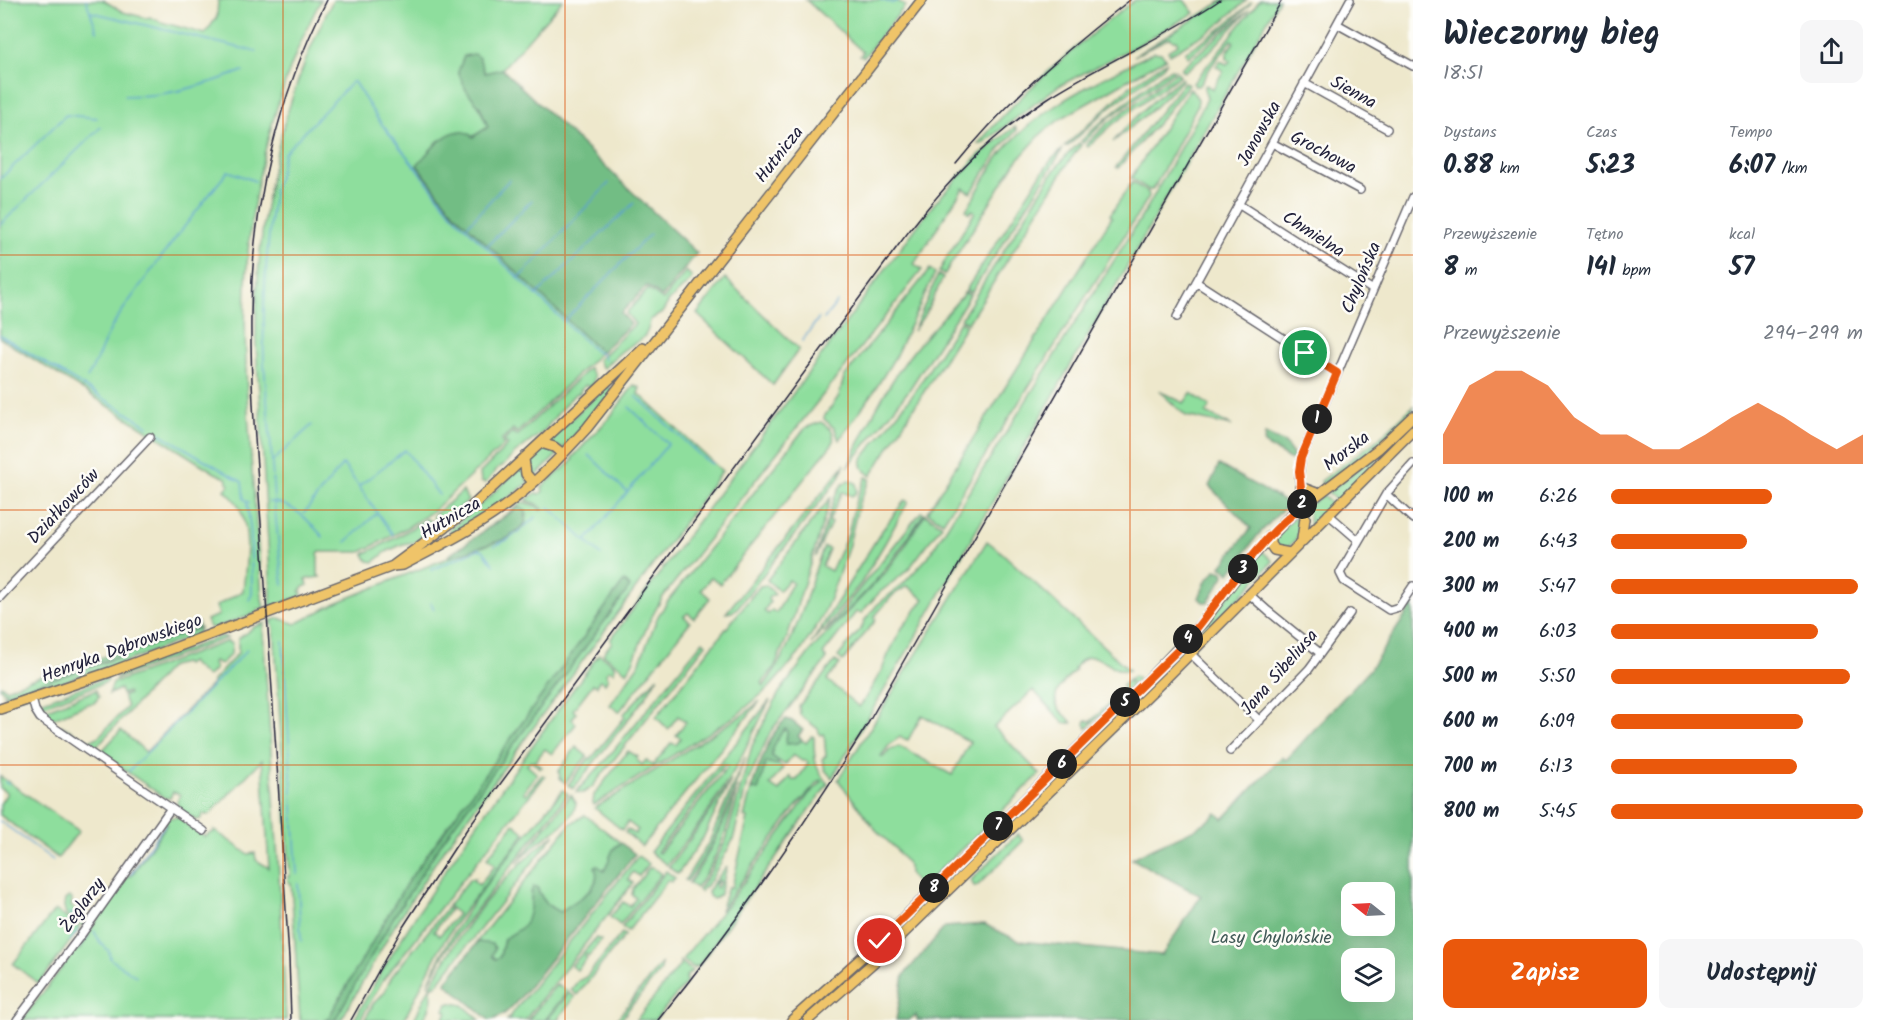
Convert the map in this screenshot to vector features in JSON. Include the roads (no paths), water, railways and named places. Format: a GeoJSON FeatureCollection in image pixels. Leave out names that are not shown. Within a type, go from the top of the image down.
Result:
{"type":"FeatureCollection","features":[{"type":"Feature","properties":{"kind":"main road","name":"Hutnicza"},"geometry":{"type":"LineString","coordinates":[[254,618],[393,566],[403,565],[448,542],[505,506],[533,482],[587,428],[922,0]]}},
{"type":"Feature","properties":{"kind":"main road","name":"Hutnicza"},"geometry":{"type":"LineString","coordinates":[[393,566],[467,511],[663,331]]}},
{"type":"Feature","properties":{"kind":"main road"},"geometry":{"type":"LineString","coordinates":[[609,381],[618,388]]}},
{"type":"Feature","properties":{"kind":"main road","name":"Morska"},"geometry":{"type":"LineString","coordinates":[[792,1020],[880,941],[1182,646],[1270,536],[1303,506],[1378,449],[1413,416]]}},
{"type":"Feature","properties":{"kind":"main road","name":"Morska"},"geometry":{"type":"LineString","coordinates":[[808,1020],[889,947],[1191,654],[1413,430]]}},
{"type":"Feature","properties":{"kind":"main road"},"geometry":{"type":"LineString","coordinates":[[541,443],[554,447],[563,454]]}},
{"type":"Feature","properties":{"kind":"main road"},"geometry":{"type":"LineString","coordinates":[[524,459],[526,474],[533,482]]}},
{"type":"Feature","properties":{"kind":"main road"},"geometry":{"type":"LineString","coordinates":[[1300,488],[1319,494]]}},
{"type":"Feature","properties":{"kind":"main road"},"geometry":{"type":"LineString","coordinates":[[1302,542],[1305,524],[1303,506]]}},
{"type":"Feature","properties":{"kind":"main road"},"geometry":{"type":"LineString","coordinates":[[442,530],[448,542]]}},
{"type":"Feature","properties":{"kind":"main road"},"geometry":{"type":"LineString","coordinates":[[1270,536],[1270,544],[1274,550],[1290,553]]}},
{"type":"Feature","properties":{"kind":"main road","name":"Henryka Dąbrowskiego"},"geometry":{"type":"LineString","coordinates":[[0,709],[254,618]]}},
{"type":"Feature","properties":{"kind":"street","name":"Janowska"},"geometry":{"type":"LineString","coordinates":[[1177,317],[1350,0]]}},
{"type":"Feature","properties":{"kind":"street"},"geometry":{"type":"LineString","coordinates":[[1337,24],[1413,66]]}},
{"type":"Feature","properties":{"kind":"street","name":"Sienna"},"geometry":{"type":"LineString","coordinates":[[1304,83],[1387,129]]}},
{"type":"Feature","properties":{"kind":"street","name":"Grochowa"},"geometry":{"type":"LineString","coordinates":[[1272,143],[1360,190]]}},
{"type":"Feature","properties":{"kind":"street","name":"Chylońska"},"geometry":{"type":"LineString","coordinates":[[1303,506],[1299,471],[1301,458],[1413,197]]}},
{"type":"Feature","properties":{"kind":"street","name":"Chmielna"},"geometry":{"type":"LineString","coordinates":[[1238,204],[1373,290]]}},
{"type":"Feature","properties":{"kind":"street"},"geometry":{"type":"LineString","coordinates":[[1196,282],[1337,373]]}},
{"type":"Feature","properties":{"kind":"street","name":"Działkowców"},"geometry":{"type":"LineString","coordinates":[[0,597],[150,436]]}},
{"type":"Feature","properties":{"kind":"street"},"geometry":{"type":"LineString","coordinates":[[1413,464],[1386,494],[1340,573],[1344,581],[1389,610],[1399,608],[1413,586]]}},
{"type":"Feature","properties":{"kind":"street"},"geometry":{"type":"LineString","coordinates":[[1386,494],[1413,519]]}},
{"type":"Feature","properties":{"kind":"street"},"geometry":{"type":"LineString","coordinates":[[1328,514],[1358,540]]}},
{"type":"Feature","properties":{"kind":"street"},"geometry":{"type":"LineString","coordinates":[[1250,595],[1320,653]]}},
{"type":"Feature","properties":{"kind":"street","name":"Jana Sibeliusa"},"geometry":{"type":"LineString","coordinates":[[1230,751],[1309,669],[1350,613]]}},
{"type":"Feature","properties":{"kind":"street"},"geometry":{"type":"LineString","coordinates":[[1191,654],[1260,721]]}},
{"type":"Feature","properties":{"kind":"street"},"geometry":{"type":"LineString","coordinates":[[32,699],[40,718],[204,831]]}},
{"type":"Feature","properties":{"kind":"street","name":"Żeglarzy"},"geometry":{"type":"LineString","coordinates":[[17,1020],[81,935],[171,808]]}},
{"type":"Feature","properties":{"kind":"waterway"},"geometry":{"type":"LineString","coordinates":[[86,0],[97,31]]}},
{"type":"Feature","properties":{"kind":"waterway"},"geometry":{"type":"LineString","coordinates":[[881,0],[892,3],[899,0]]}},
{"type":"Feature","properties":{"kind":"waterway"},"geometry":{"type":"LineString","coordinates":[[91,12],[257,52]]}},
{"type":"Feature","properties":{"kind":"waterway"},"geometry":{"type":"LineString","coordinates":[[124,96],[175,92],[243,71]]}},
{"type":"Feature","properties":{"kind":"waterway"},"geometry":{"type":"LineString","coordinates":[[272,462],[264,361],[264,295],[275,184],[284,153],[352,82],[377,118],[453,215],[596,352],[601,353],[605,360]]}},
{"type":"Feature","properties":{"kind":"waterway"},"geometry":{"type":"LineString","coordinates":[[0,179],[66,115],[97,118]]}},
{"type":"Feature","properties":{"kind":"waterway"},"geometry":{"type":"LineString","coordinates":[[0,225],[101,127]]}},
{"type":"Feature","properties":{"kind":"waterway"},"geometry":{"type":"LineString","coordinates":[[87,378],[116,320],[170,245],[228,171],[255,181]]}},
{"type":"Feature","properties":{"kind":"waterway"},"geometry":{"type":"LineString","coordinates":[[467,226],[509,180]]}},
{"type":"Feature","properties":{"kind":"waterway"},"geometry":{"type":"LineString","coordinates":[[519,278],[609,183]]}},
{"type":"Feature","properties":{"kind":"waterway"},"geometry":{"type":"LineString","coordinates":[[486,247],[532,200]]}},
{"type":"Feature","properties":{"kind":"waterway"},"geometry":{"type":"LineString","coordinates":[[536,295],[634,203]]}},
{"type":"Feature","properties":{"kind":"waterway"},"geometry":{"type":"LineString","coordinates":[[564,321],[650,234]]}},
{"type":"Feature","properties":{"kind":"waterway"},"geometry":{"type":"LineString","coordinates":[[824,319],[837,302]]}},
{"type":"Feature","properties":{"kind":"waterway"},"geometry":{"type":"LineString","coordinates":[[802,341],[819,318]]}},
{"type":"Feature","properties":{"kind":"waterway"},"geometry":{"type":"LineString","coordinates":[[0,335],[148,426]]}},
{"type":"Feature","properties":{"kind":"waterway"},"geometry":{"type":"LineString","coordinates":[[636,396],[712,464]]}},
{"type":"Feature","properties":{"kind":"waterway"},"geometry":{"type":"LineString","coordinates":[[586,541],[668,444],[629,407]]}},
{"type":"Feature","properties":{"kind":"waterway"},"geometry":{"type":"LineString","coordinates":[[312,425],[272,462],[274,502],[295,511],[323,537]]}},
{"type":"Feature","properties":{"kind":"waterway"},"geometry":{"type":"LineString","coordinates":[[159,433],[242,482],[244,499],[250,503]]}},
{"type":"Feature","properties":{"kind":"waterway"},"geometry":{"type":"LineString","coordinates":[[359,486],[405,450],[439,495]]}},
{"type":"Feature","properties":{"kind":"waterway"},"geometry":{"type":"LineString","coordinates":[[589,455],[627,492]]}},
{"type":"Feature","properties":{"kind":"waterway"},"geometry":{"type":"LineString","coordinates":[[304,513],[343,464],[393,535]]}},
{"type":"Feature","properties":{"kind":"waterway"},"geometry":{"type":"LineString","coordinates":[[269,502],[274,502],[283,585]]}},
{"type":"Feature","properties":{"kind":"waterway"},"geometry":{"type":"LineString","coordinates":[[247,503],[251,534],[252,594],[249,600]]}},
{"type":"Feature","properties":{"kind":"waterway"},"geometry":{"type":"LineString","coordinates":[[549,507],[601,555]]}},
{"type":"Feature","properties":{"kind":"waterway"},"geometry":{"type":"LineString","coordinates":[[346,542],[376,514]]}},
{"type":"Feature","properties":{"kind":"waterway"},"geometry":{"type":"LineString","coordinates":[[494,546],[509,539],[536,517]]}},
{"type":"Feature","properties":{"kind":"waterway"},"geometry":{"type":"LineString","coordinates":[[431,570],[478,549],[483,550],[494,565]]}},
{"type":"Feature","properties":{"kind":"waterway"},"geometry":{"type":"LineString","coordinates":[[431,603],[434,609]]}},
{"type":"Feature","properties":{"kind":"waterway"},"geometry":{"type":"LineString","coordinates":[[283,641],[297,874]]}},
{"type":"Feature","properties":{"kind":"waterway"},"geometry":{"type":"LineString","coordinates":[[129,771],[247,650]]}},
{"type":"Feature","properties":{"kind":"waterway"},"geometry":{"type":"LineString","coordinates":[[0,821],[53,860]]}},
{"type":"Feature","properties":{"kind":"waterway"},"geometry":{"type":"LineString","coordinates":[[130,875],[165,824]]}},
{"type":"Feature","properties":{"kind":"waterway"},"geometry":{"type":"LineString","coordinates":[[298,883],[301,941]]}},
{"type":"Feature","properties":{"kind":"waterway"},"geometry":{"type":"LineString","coordinates":[[70,913],[84,921]]}},
{"type":"Feature","properties":{"kind":"waterway"},"geometry":{"type":"LineString","coordinates":[[70,941],[79,929]]}},
{"type":"Feature","properties":{"kind":"waterway"},"geometry":{"type":"LineString","coordinates":[[94,931],[109,951],[110,959]]}},
{"type":"Feature","properties":{"kind":"waterway"},"geometry":{"type":"LineString","coordinates":[[78,948],[88,936]]}},
{"type":"Feature","properties":{"kind":"waterway"},"geometry":{"type":"LineString","coordinates":[[112,960],[136,976]]}},
{"type":"Feature","properties":{"kind":"railway"},"geometry":{"type":"LineString","coordinates":[[291,1020],[271,666],[253,410],[252,274],[262,193],[281,113],[294,75],[327,0]]}},
{"type":"Feature","properties":{"kind":"railway"},"geometry":{"type":"LineString","coordinates":[[956,164],[995,119],[1038,77],[1130,0]]}},
{"type":"Feature","properties":{"kind":"railway"},"geometry":{"type":"LineString","coordinates":[[351,1020],[403,927],[467,829],[927,209],[982,150],[1045,100],[1220,0]]}},
{"type":"Feature","properties":{"kind":"railway"},"geometry":{"type":"LineString","coordinates":[[658,1020],[767,876],[867,725],[1282,0]]}},
{"type":"Feature","properties":{"kind":"park label","name":"Lasy Chylońskie"},"geometry":{"type":"Point","coordinates":[1271,938]}}]}
